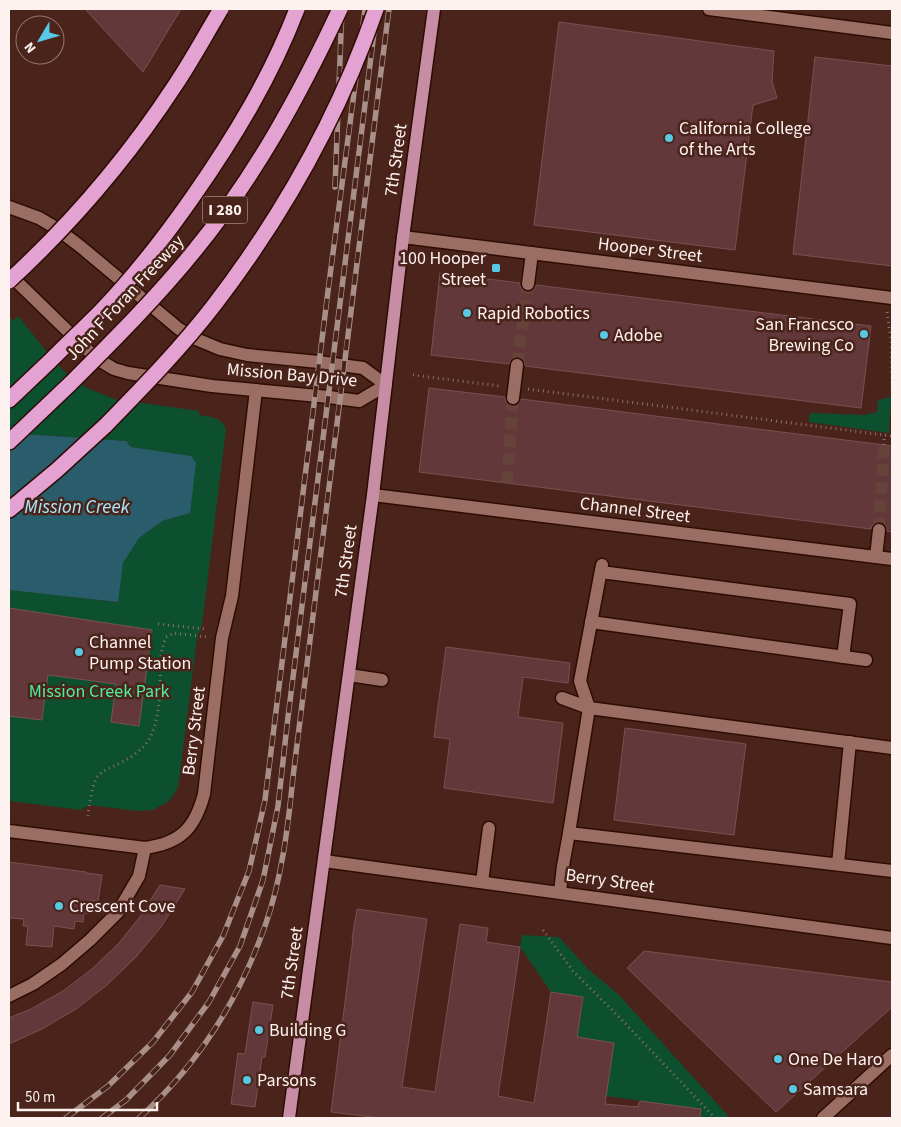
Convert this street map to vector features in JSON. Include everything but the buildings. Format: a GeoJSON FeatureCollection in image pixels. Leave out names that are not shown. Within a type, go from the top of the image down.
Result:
{"type":"FeatureCollection","features":[{"type":"Feature","properties":{"kind":"highway"},"geometry":{"type":"LineString","coordinates":[[9,281],[63,228],[128,151],[177,84],[222,9]]}},
{"type":"Feature","properties":{"kind":"highway","name":"I 280"},"geometry":{"type":"LineString","coordinates":[[9,400],[100,312],[170,229],[238,128],[287,36],[297,9]]}},
{"type":"Feature","properties":{"kind":"highway","name":"John F Foran Freeway"},"geometry":{"type":"LineString","coordinates":[[9,442],[122,333],[196,249],[262,156],[293,103],[340,9]]}},
{"type":"Feature","properties":{"kind":"highway"},"geometry":{"type":"LineString","coordinates":[[9,510],[113,418],[182,344],[225,290],[256,247],[311,156],[354,66],[376,9]]}},
{"type":"Feature","properties":{"kind":"main road","name":"7th Street"},"geometry":{"type":"LineString","coordinates":[[289,1118],[373,495],[434,9]]}},
{"type":"Feature","properties":{"kind":"street"},"geometry":{"type":"LineString","coordinates":[[709,9],[892,33]]}},
{"type":"Feature","properties":{"kind":"street","name":"Mission Bay Drive"},"geometry":{"type":"LineString","coordinates":[[9,207],[39,218],[56,228],[82,247],[179,329],[196,339],[220,349],[247,355],[363,368],[386,385],[359,401],[212,386],[128,373],[114,369],[99,360],[84,347],[9,274]]}},
{"type":"Feature","properties":{"kind":"street","name":"Hooper Street"},"geometry":{"type":"LineString","coordinates":[[404,237],[888,298]]}},
{"type":"Feature","properties":{"kind":"street"},"geometry":{"type":"LineString","coordinates":[[528,284],[532,253]]}},
{"type":"Feature","properties":{"kind":"street"},"geometry":{"type":"LineString","coordinates":[[514,393],[517,365]]}},
{"type":"Feature","properties":{"kind":"street","name":"Berry Street"},"geometry":{"type":"LineString","coordinates":[[9,831],[145,848],[170,842],[181,835],[196,818],[204,794],[222,638],[232,596],[256,390]]}},
{"type":"Feature","properties":{"kind":"street","name":"Channel Street"},"geometry":{"type":"LineString","coordinates":[[373,495],[892,559]]}},
{"type":"Feature","properties":{"kind":"street"},"geometry":{"type":"LineString","coordinates":[[876,557],[878,530]]}},
{"type":"Feature","properties":{"kind":"street"},"geometry":{"type":"LineString","coordinates":[[560,892],[589,708],[580,681],[601,568],[850,604],[843,657]]}},
{"type":"Feature","properties":{"kind":"street"},"geometry":{"type":"LineString","coordinates":[[591,622],[866,660]]}},
{"type":"Feature","properties":{"kind":"street"},"geometry":{"type":"LineString","coordinates":[[349,674],[382,680]]}},
{"type":"Feature","properties":{"kind":"street"},"geometry":{"type":"LineString","coordinates":[[562,698],[589,708],[892,748]]}},
{"type":"Feature","properties":{"kind":"street"},"geometry":{"type":"LineString","coordinates":[[838,864],[850,742]]}},
{"type":"Feature","properties":{"kind":"street"},"geometry":{"type":"LineString","coordinates":[[482,882],[489,828]]}},
{"type":"Feature","properties":{"kind":"street"},"geometry":{"type":"LineString","coordinates":[[569,833],[892,871]]}},
{"type":"Feature","properties":{"kind":"street"},"geometry":{"type":"LineString","coordinates":[[9,996],[33,984],[62,964],[118,912],[139,876],[145,848]]}},
{"type":"Feature","properties":{"kind":"street","name":"Berry Street"},"geometry":{"type":"LineString","coordinates":[[324,860],[892,938]]}},
{"type":"Feature","properties":{"kind":"street"},"geometry":{"type":"LineString","coordinates":[[823,1118],[892,1055]]}},
{"type":"Feature","properties":{"kind":"path"},"geometry":{"type":"LineString","coordinates":[[888,298],[892,388]]}},
{"type":"Feature","properties":{"kind":"path"},"geometry":{"type":"LineString","coordinates":[[413,374],[514,393],[892,436]]}},
{"type":"Feature","properties":{"kind":"path"},"geometry":{"type":"LineString","coordinates":[[884,435],[884,445]]}},
{"type":"Feature","properties":{"kind":"path"},"geometry":{"type":"LineString","coordinates":[[158,624],[206,630]]}},
{"type":"Feature","properties":{"kind":"path"},"geometry":{"type":"LineString","coordinates":[[88,816],[96,778],[102,772],[127,760],[138,752],[147,743],[153,732],[157,718],[162,647],[166,637],[174,633],[222,638]]}},
{"type":"Feature","properties":{"kind":"path"},"geometry":{"type":"LineString","coordinates":[[543,930],[573,971],[715,1118]]}},
{"type":"Feature","properties":{"kind":"green space","name":"Mission Creek Park"},"geometry":{"type":"Polygon","coordinates":[[[9,316],[13,321],[18,316],[55,362],[69,376],[87,388],[114,399],[199,411],[199,415],[218,420],[226,429],[202,625],[197,639],[178,788],[169,801],[153,810],[138,811],[89,805],[81,810],[9,801],[9,590],[117,602],[123,563],[139,538],[162,521],[190,513],[190,456],[131,447],[126,441],[9,433],[9,316]]]}},
{"type":"Feature","properties":{"kind":"green space"},"geometry":{"type":"Polygon","coordinates":[[[891,397],[889,433],[809,422],[810,413],[864,415],[877,412],[878,400],[891,397]]]}},
{"type":"Feature","properties":{"kind":"green space"},"geometry":{"type":"Polygon","coordinates":[[[522,935],[559,937],[588,969],[618,994],[730,1118],[688,1118],[675,1108],[657,1103],[606,1096],[576,1038],[583,997],[551,992],[520,947],[522,935]]]}},
{"type":"Feature","properties":{"kind":"water","name":"Mission Creek"},"geometry":{"type":"Polygon","coordinates":[[[9,433],[126,441],[131,447],[191,456],[196,463],[190,513],[162,521],[139,538],[123,563],[118,602],[9,590],[9,433]]]}},
{"type":"Feature","properties":{"kind":"tunnel"},"geometry":{"type":"LineString","coordinates":[[517,365],[528,284]]}},
{"type":"Feature","properties":{"kind":"tunnel"},"geometry":{"type":"LineString","coordinates":[[507,483],[513,398]]}},
{"type":"Feature","properties":{"kind":"tunnel"},"geometry":{"type":"LineString","coordinates":[[879,530],[884,445]]}},
{"type":"Feature","properties":{"kind":"railway"},"geometry":{"type":"LineString","coordinates":[[335,187],[342,9]]}},
{"type":"Feature","properties":{"kind":"railway"},"geometry":{"type":"LineString","coordinates":[[66,1118],[108,1086],[153,1042],[192,992],[223,936],[249,871],[265,800],[365,9]]}},
{"type":"Feature","properties":{"kind":"railway"},"geometry":{"type":"LineString","coordinates":[[102,1118],[126,1100],[170,1055],[209,1002],[240,946],[263,880],[278,806],[377,9]]}},
{"type":"Feature","properties":{"kind":"railway"},"geometry":{"type":"LineString","coordinates":[[139,1118],[160,1098],[198,1054],[229,1005],[265,926],[276,889],[289,815],[389,9]]}},
{"type":"Feature","properties":{"kind":"place","name":"California College of the Arts"},"geometry":{"type":"Point","coordinates":[669,138]}},
{"type":"Feature","properties":{"kind":"place","name":"100 Hooper Street"},"geometry":{"type":"Point","coordinates":[496,268]}},
{"type":"Feature","properties":{"kind":"place","name":"Rapid Robotics"},"geometry":{"type":"Point","coordinates":[467,313]}},
{"type":"Feature","properties":{"kind":"place","name":"San Francsco Brewing Co"},"geometry":{"type":"Point","coordinates":[864,334]}},
{"type":"Feature","properties":{"kind":"place","name":"Adobe"},"geometry":{"type":"Point","coordinates":[604,335]}},
{"type":"Feature","properties":{"kind":"place","name":"Channel Pump Station"},"geometry":{"type":"Point","coordinates":[79,652]}},
{"type":"Feature","properties":{"kind":"place","name":"Crescent Cove"},"geometry":{"type":"Point","coordinates":[59,906]}},
{"type":"Feature","properties":{"kind":"place","name":"Building G"},"geometry":{"type":"Point","coordinates":[259,1030]}},
{"type":"Feature","properties":{"kind":"place","name":"One De Haro"},"geometry":{"type":"Point","coordinates":[778,1059]}},
{"type":"Feature","properties":{"kind":"place","name":"Parsons"},"geometry":{"type":"Point","coordinates":[247,1080]}},
{"type":"Feature","properties":{"kind":"place","name":"Samsara"},"geometry":{"type":"Point","coordinates":[793,1089]}}]}
